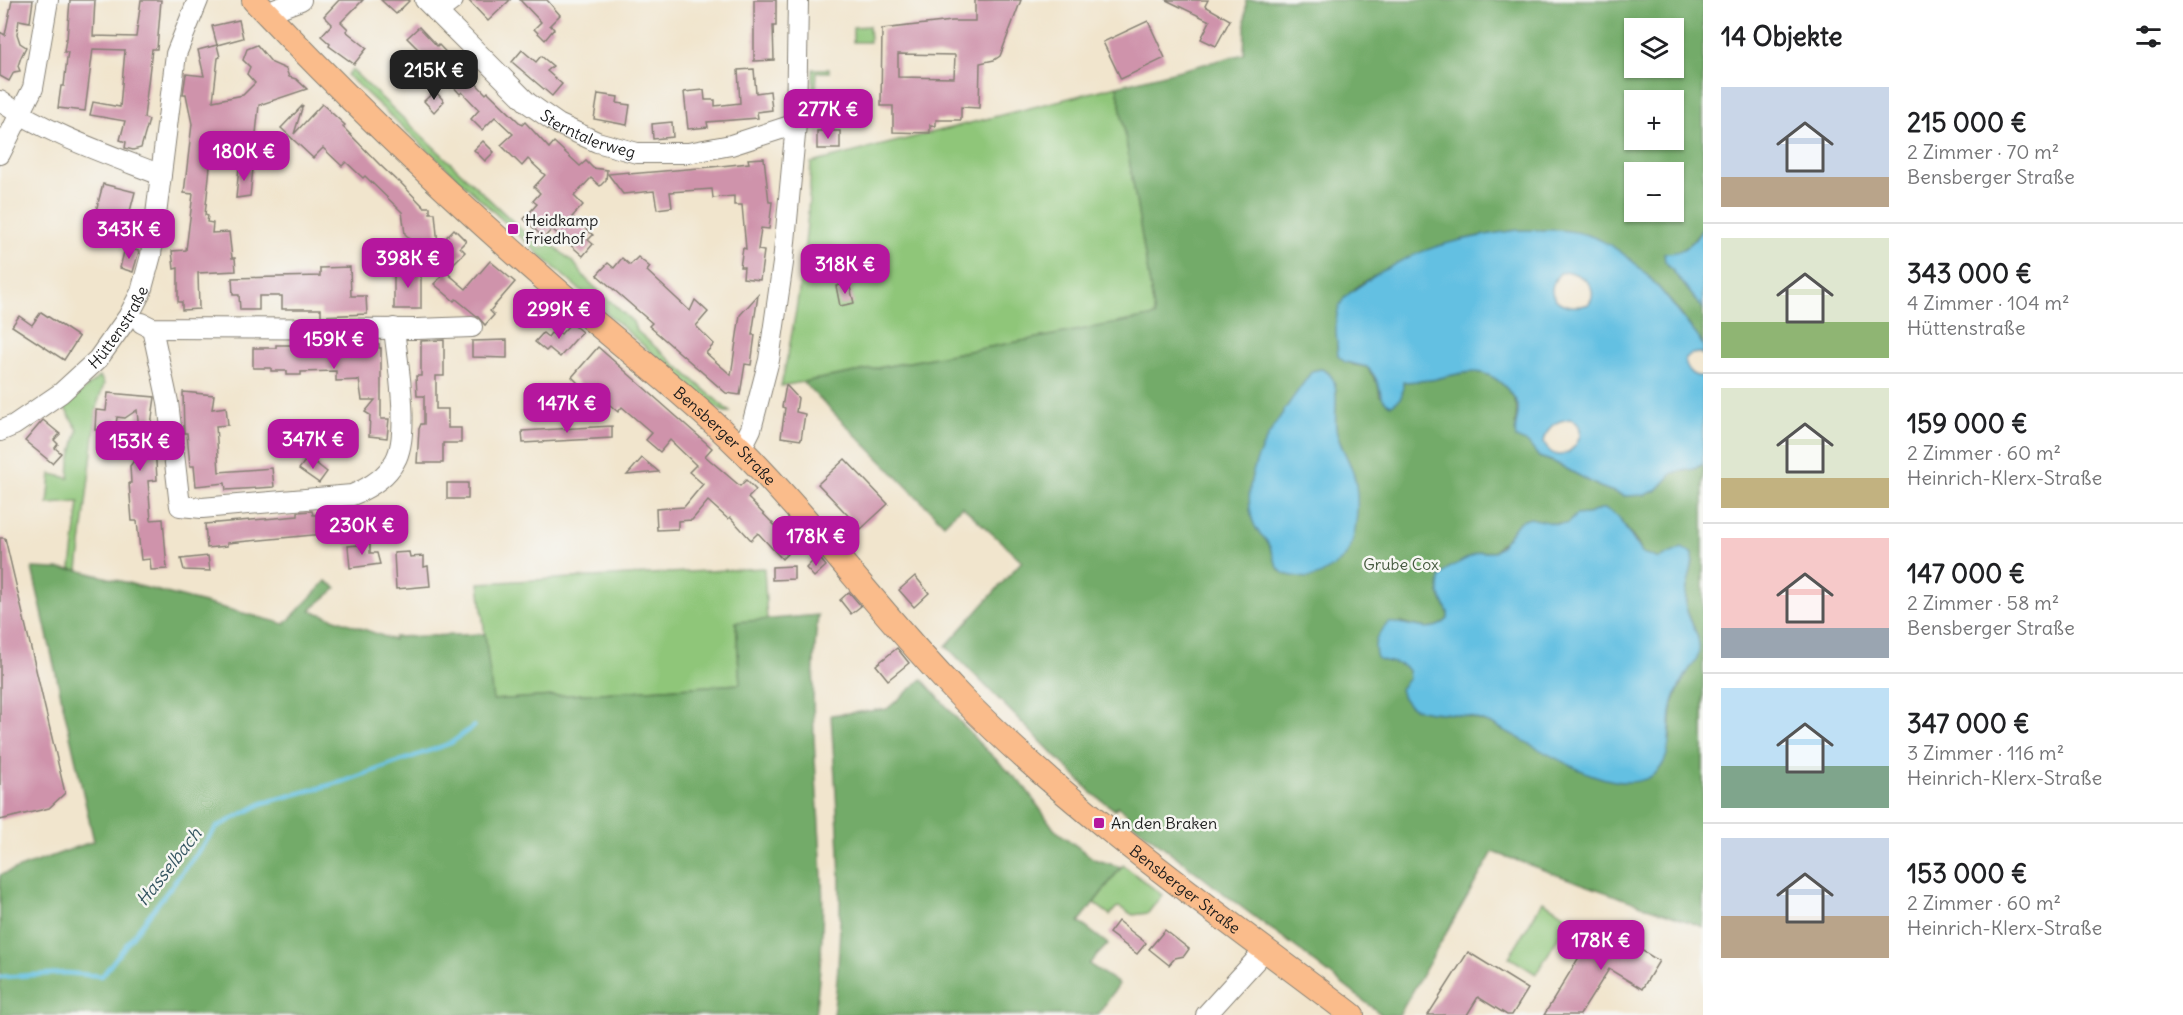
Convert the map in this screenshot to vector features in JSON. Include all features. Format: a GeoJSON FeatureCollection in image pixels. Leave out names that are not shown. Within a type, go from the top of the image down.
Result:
{"type":"FeatureCollection","features":[{"type":"Feature","properties":{"kind":"main road","name":"Bensberger Straße"},"geometry":{"type":"LineString","coordinates":[[260,6],[445,190],[741,449],[819,535],[918,651],[970,705],[1099,823],[1352,1015]]}},
{"type":"Feature","properties":{"kind":"street"},"geometry":{"type":"LineString","coordinates":[[0,154],[33,88],[48,0]]}},
{"type":"Feature","properties":{"kind":"street","name":"Hüttenstraße"},"geometry":{"type":"LineString","coordinates":[[0,431],[14,425],[61,393],[98,360],[128,317],[141,292],[151,255],[176,54],[198,0]]}},
{"type":"Feature","properties":{"kind":"street"},"geometry":{"type":"LineString","coordinates":[[431,6],[453,0]]}},
{"type":"Feature","properties":{"kind":"street"},"geometry":{"type":"LineString","coordinates":[[741,449],[751,429],[769,360],[783,263],[796,124],[798,0]]}},
{"type":"Feature","properties":{"kind":"street"},"geometry":{"type":"LineString","coordinates":[[260,6],[299,1],[288,35]]}},
{"type":"Feature","properties":{"kind":"street","name":"Sterntalerweg"},"geometry":{"type":"LineString","coordinates":[[431,6],[528,103],[558,124],[597,142],[637,153],[688,153],[731,145],[796,124]]}},
{"type":"Feature","properties":{"kind":"street"},"geometry":{"type":"LineString","coordinates":[[0,101],[20,115],[98,151],[161,175]]}},
{"type":"Feature","properties":{"kind":"street"},"geometry":{"type":"LineString","coordinates":[[128,317],[153,328],[417,329],[472,327]]}},
{"type":"Feature","properties":{"kind":"street"},"geometry":{"type":"LineString","coordinates":[[153,328],[168,402],[180,506],[201,508],[352,495],[369,488],[384,475],[395,461],[402,443],[403,423],[394,328]]}},
{"type":"Feature","properties":{"kind":"street"},"geometry":{"type":"LineString","coordinates":[[1206,1015],[1265,950]]}},
{"type":"Feature","properties":{"kind":"green space","name":"Grube Cox"},"geometry":{"type":"Polygon","coordinates":[[[1246,0],[1703,0],[1703,227],[1688,246],[1672,253],[1665,253],[1665,261],[1703,309],[1703,346],[1672,303],[1636,265],[1585,237],[1561,230],[1501,233],[1460,240],[1402,262],[1352,291],[1341,309],[1337,339],[1338,356],[1354,365],[1367,367],[1378,384],[1380,396],[1403,391],[1403,382],[1432,380],[1474,372],[1491,376],[1500,382],[1514,398],[1517,410],[1515,424],[1539,457],[1554,462],[1600,487],[1625,496],[1657,490],[1673,473],[1694,469],[1703,464],[1703,927],[1493,852],[1399,1015],[1382,1015],[1131,822],[1126,813],[1117,806],[1115,810],[1093,794],[946,646],[1022,561],[962,506],[944,524],[803,382],[1155,316],[1117,86],[1244,54],[1246,0]],[[1321,369],[1312,371],[1268,542],[1280,571],[1352,469],[1337,434],[1333,380],[1329,373],[1321,369]],[[1597,510],[1588,514],[1576,515],[1567,524],[1551,523],[1502,542],[1494,552],[1486,552],[1439,593],[1448,612],[1448,619],[1443,623],[1426,628],[1401,622],[1401,664],[1408,670],[1413,707],[1463,715],[1491,724],[1530,743],[1670,741],[1672,706],[1682,681],[1698,655],[1698,638],[1686,608],[1686,586],[1693,563],[1667,556],[1659,559],[1642,553],[1618,517],[1597,510]]]}},
{"type":"Feature","properties":{"kind":"green space"},"geometry":{"type":"Polygon","coordinates":[[[869,26],[870,42],[853,42],[853,27],[869,26]]]}},
{"type":"Feature","properties":{"kind":"green space"},"geometry":{"type":"Polygon","coordinates":[[[813,69],[829,69],[829,72],[817,72],[816,93],[829,94],[827,107],[815,107],[813,103],[813,69]]]}},
{"type":"Feature","properties":{"kind":"green space"},"geometry":{"type":"Polygon","coordinates":[[[352,70],[542,249],[549,242],[575,264],[586,279],[633,322],[636,330],[730,412],[714,407],[541,256],[347,75],[352,70]]]}},
{"type":"Feature","properties":{"kind":"green space"},"geometry":{"type":"Polygon","coordinates":[[[1117,86],[1155,316],[781,386],[801,275],[811,163],[1117,86]]]}},
{"type":"Feature","properties":{"kind":"green space"},"geometry":{"type":"Polygon","coordinates":[[[100,376],[104,384],[98,402],[78,570],[71,569],[79,502],[48,504],[51,474],[69,478],[70,461],[78,430],[64,407],[100,376]]]}},
{"type":"Feature","properties":{"kind":"green space"},"geometry":{"type":"Polygon","coordinates":[[[32,568],[78,570],[285,624],[326,581],[337,588],[310,610],[394,640],[394,637],[485,634],[493,700],[740,684],[736,622],[818,615],[813,713],[823,912],[815,1015],[0,1015],[0,875],[94,841],[32,568]]]}},
{"type":"Feature","properties":{"kind":"green space"},"geometry":{"type":"Polygon","coordinates":[[[764,568],[767,620],[736,623],[740,684],[492,700],[479,583],[764,568]]]}},
{"type":"Feature","properties":{"kind":"green space"},"geometry":{"type":"Polygon","coordinates":[[[922,679],[978,742],[1024,786],[1054,829],[1094,859],[1121,867],[1079,922],[1108,944],[1089,964],[1119,984],[1098,1015],[833,1015],[839,940],[840,865],[831,715],[887,709],[922,679]]]}},
{"type":"Feature","properties":{"kind":"green space"},"geometry":{"type":"Polygon","coordinates":[[[1123,865],[1162,895],[1148,913],[1133,915],[1119,907],[1110,915],[1094,903],[1123,865]]]}},
{"type":"Feature","properties":{"kind":"green space"},"geometry":{"type":"Polygon","coordinates":[[[1543,901],[1570,918],[1536,974],[1509,957],[1543,901]]]}},
{"type":"Feature","properties":{"kind":"water"},"geometry":{"type":"Polygon","coordinates":[[[1703,227],[1703,309],[1665,261],[1664,253],[1677,252],[1688,246],[1703,227]]]}},
{"type":"Feature","properties":{"kind":"water"},"geometry":{"type":"Polygon","coordinates":[[[1518,230],[1556,230],[1590,236],[1627,257],[1658,287],[1703,346],[1703,356],[1700,353],[1691,354],[1685,358],[1690,372],[1703,376],[1703,464],[1694,469],[1673,473],[1657,490],[1645,495],[1625,496],[1600,487],[1554,462],[1539,457],[1528,443],[1516,438],[1517,403],[1500,382],[1491,376],[1474,372],[1432,380],[1403,382],[1402,396],[1391,405],[1383,399],[1376,379],[1367,367],[1345,362],[1338,356],[1336,330],[1338,311],[1342,301],[1352,292],[1385,269],[1421,252],[1518,230]],[[1570,272],[1560,273],[1554,282],[1553,296],[1558,301],[1572,306],[1589,304],[1592,293],[1589,284],[1570,272]],[[1571,419],[1556,423],[1547,432],[1544,442],[1550,452],[1558,455],[1566,453],[1578,441],[1580,433],[1578,425],[1571,419]]]}},
{"type":"Feature","properties":{"kind":"water"},"geometry":{"type":"Polygon","coordinates":[[[1321,369],[1329,373],[1335,388],[1337,434],[1355,478],[1357,513],[1351,544],[1343,559],[1321,574],[1303,578],[1288,575],[1279,569],[1267,542],[1258,532],[1251,517],[1249,494],[1257,459],[1270,433],[1312,371],[1321,369]]]}},
{"type":"Feature","properties":{"kind":"water"},"geometry":{"type":"Polygon","coordinates":[[[1606,509],[1618,517],[1642,553],[1659,559],[1682,548],[1693,554],[1685,600],[1699,642],[1698,655],[1681,683],[1673,702],[1665,761],[1653,775],[1636,782],[1616,781],[1595,776],[1491,724],[1465,716],[1423,711],[1412,707],[1405,701],[1400,689],[1409,678],[1408,670],[1401,665],[1377,658],[1375,647],[1376,639],[1388,623],[1427,628],[1441,624],[1448,619],[1448,612],[1439,593],[1440,577],[1447,569],[1479,552],[1494,552],[1519,522],[1530,518],[1567,524],[1576,515],[1588,514],[1606,509]]]}},
{"type":"Feature","properties":{"kind":"building"},"geometry":{"type":"Polygon","coordinates":[[[12,0],[33,0],[30,22],[19,20],[17,34],[20,43],[26,47],[18,66],[20,71],[14,72],[9,81],[0,76],[0,32],[5,35],[12,0]]]}},
{"type":"Feature","properties":{"kind":"building"},"geometry":{"type":"Polygon","coordinates":[[[70,0],[95,0],[93,36],[136,37],[141,0],[161,0],[157,49],[152,49],[144,118],[149,120],[141,148],[133,150],[125,148],[126,142],[120,140],[125,121],[90,115],[93,102],[120,107],[125,50],[93,49],[85,111],[58,108],[61,86],[64,86],[68,52],[64,52],[70,0]]]}},
{"type":"Feature","properties":{"kind":"building"},"geometry":{"type":"Polygon","coordinates":[[[339,0],[363,0],[341,22],[348,29],[346,31],[367,48],[354,64],[329,46],[330,44],[321,36],[332,24],[324,16],[339,0]]]}},
{"type":"Feature","properties":{"kind":"building"},"geometry":{"type":"Polygon","coordinates":[[[381,0],[410,0],[396,14],[381,0]]]}},
{"type":"Feature","properties":{"kind":"building"},"geometry":{"type":"Polygon","coordinates":[[[468,0],[510,0],[488,21],[468,0]]]}},
{"type":"Feature","properties":{"kind":"building"},"geometry":{"type":"Polygon","coordinates":[[[520,0],[547,0],[560,15],[550,25],[554,29],[545,40],[534,29],[541,22],[520,0]]]}},
{"type":"Feature","properties":{"kind":"building"},"geometry":{"type":"Polygon","coordinates":[[[754,0],[776,0],[776,26],[773,26],[774,60],[754,61],[754,0]]]}},
{"type":"Feature","properties":{"kind":"building"},"geometry":{"type":"Polygon","coordinates":[[[975,0],[1021,0],[1000,56],[980,63],[979,108],[961,107],[961,120],[936,120],[936,126],[930,125],[930,133],[893,132],[893,106],[881,106],[882,29],[952,21],[975,21],[975,0]],[[898,54],[898,77],[954,78],[955,55],[898,54]]]}},
{"type":"Feature","properties":{"kind":"building"},"geometry":{"type":"Polygon","coordinates":[[[1166,0],[1208,0],[1205,6],[1230,20],[1216,46],[1201,39],[1210,21],[1166,0]]]}},
{"type":"Feature","properties":{"kind":"building"},"geometry":{"type":"Polygon","coordinates":[[[239,20],[243,38],[217,45],[212,26],[239,20]]]}},
{"type":"Feature","properties":{"kind":"building"},"geometry":{"type":"Polygon","coordinates":[[[1148,21],[1165,58],[1121,79],[1103,42],[1148,21]]]}},
{"type":"Feature","properties":{"kind":"building"},"geometry":{"type":"Polygon","coordinates":[[[419,27],[486,94],[488,92],[522,125],[525,122],[549,148],[554,142],[580,166],[586,161],[593,168],[607,170],[606,180],[600,186],[591,178],[574,196],[583,205],[572,217],[593,235],[588,240],[593,244],[583,256],[552,229],[544,238],[524,219],[537,204],[533,201],[540,193],[534,187],[545,175],[528,159],[522,166],[501,145],[513,134],[495,117],[482,130],[471,119],[479,110],[451,84],[456,79],[439,61],[427,72],[419,64],[426,57],[407,38],[419,27]]]}},
{"type":"Feature","properties":{"kind":"building"},"geometry":{"type":"Polygon","coordinates":[[[217,45],[220,57],[218,58],[213,101],[243,95],[255,83],[247,74],[250,67],[243,60],[247,49],[257,45],[272,63],[286,69],[289,77],[296,79],[307,89],[259,105],[255,143],[223,141],[221,158],[211,157],[205,215],[208,216],[207,222],[213,223],[212,233],[229,232],[236,271],[198,273],[199,309],[182,310],[182,302],[178,302],[178,268],[174,269],[172,251],[186,250],[193,194],[184,193],[192,124],[186,94],[183,94],[186,74],[204,76],[198,50],[217,45]]]}},
{"type":"Feature","properties":{"kind":"building"},"geometry":{"type":"Polygon","coordinates":[[[522,50],[536,62],[541,56],[553,66],[547,71],[562,84],[552,96],[512,62],[522,50]]]}},
{"type":"Feature","properties":{"kind":"building"},"geometry":{"type":"Polygon","coordinates":[[[754,69],[756,93],[770,91],[772,110],[757,112],[758,118],[707,122],[708,127],[688,129],[684,92],[704,90],[705,100],[715,100],[715,106],[740,103],[738,70],[754,69]]]}},
{"type":"Feature","properties":{"kind":"building"},"geometry":{"type":"Polygon","coordinates":[[[435,91],[444,101],[434,112],[424,101],[435,91]]]}},
{"type":"Feature","properties":{"kind":"building"},"geometry":{"type":"Polygon","coordinates":[[[598,94],[618,97],[617,103],[630,105],[627,125],[594,119],[598,94]]]}},
{"type":"Feature","properties":{"kind":"building"},"geometry":{"type":"Polygon","coordinates":[[[322,104],[345,125],[343,127],[380,165],[424,207],[430,207],[430,213],[435,213],[438,245],[433,251],[421,240],[421,250],[405,234],[402,212],[365,176],[363,178],[346,162],[342,166],[323,148],[313,158],[281,128],[303,105],[294,134],[322,104]]]}},
{"type":"Feature","properties":{"kind":"building"},"geometry":{"type":"Polygon","coordinates":[[[672,122],[673,137],[653,139],[652,124],[672,122]]]}},
{"type":"Feature","properties":{"kind":"building"},"geometry":{"type":"Polygon","coordinates":[[[817,131],[840,131],[840,149],[817,149],[817,131]]]}},
{"type":"Feature","properties":{"kind":"building"},"geometry":{"type":"Polygon","coordinates":[[[483,141],[494,152],[485,161],[474,150],[483,141]]]}},
{"type":"Feature","properties":{"kind":"building"},"geometry":{"type":"Polygon","coordinates":[[[764,158],[769,202],[772,202],[769,229],[761,228],[758,250],[764,251],[760,280],[743,278],[744,267],[740,267],[743,248],[746,249],[742,205],[734,205],[734,196],[713,198],[712,189],[670,192],[672,207],[657,209],[654,191],[623,194],[608,174],[711,167],[749,163],[748,159],[764,158]]]}},
{"type":"Feature","properties":{"kind":"building"},"geometry":{"type":"Polygon","coordinates":[[[239,167],[253,169],[250,196],[236,198],[239,167]]]}},
{"type":"Feature","properties":{"kind":"building"},"geometry":{"type":"Polygon","coordinates":[[[103,184],[135,192],[128,219],[96,211],[103,184]]]}},
{"type":"Feature","properties":{"kind":"building"},"geometry":{"type":"Polygon","coordinates":[[[454,229],[466,241],[460,247],[465,252],[453,264],[436,248],[454,229]]]}},
{"type":"Feature","properties":{"kind":"building"},"geometry":{"type":"Polygon","coordinates":[[[125,248],[139,251],[133,272],[120,268],[125,248]]]}},
{"type":"Feature","properties":{"kind":"building"},"geometry":{"type":"Polygon","coordinates":[[[638,257],[650,267],[647,271],[690,311],[695,300],[708,312],[696,326],[714,344],[706,353],[731,375],[740,315],[758,295],[752,335],[755,335],[751,365],[745,364],[740,395],[726,393],[649,326],[652,323],[597,275],[608,263],[614,268],[622,258],[630,265],[638,257]]]}},
{"type":"Feature","properties":{"kind":"building"},"geometry":{"type":"Polygon","coordinates":[[[490,261],[515,282],[490,311],[494,315],[485,325],[456,299],[454,301],[434,284],[446,272],[466,289],[490,261]]]}},
{"type":"Feature","properties":{"kind":"building"},"geometry":{"type":"Polygon","coordinates":[[[350,267],[351,296],[366,296],[367,314],[321,316],[321,309],[282,309],[282,296],[259,296],[259,310],[240,310],[239,295],[233,295],[232,278],[320,276],[320,268],[350,267]]]}},
{"type":"Feature","properties":{"kind":"building"},"geometry":{"type":"Polygon","coordinates":[[[421,268],[421,309],[394,309],[394,269],[421,268]]]}},
{"type":"Feature","properties":{"kind":"building"},"geometry":{"type":"Polygon","coordinates":[[[849,283],[854,303],[840,306],[836,286],[849,283]]]}},
{"type":"Feature","properties":{"kind":"building"},"geometry":{"type":"Polygon","coordinates":[[[41,312],[79,337],[64,360],[12,326],[19,316],[32,325],[41,312]]]}},
{"type":"Feature","properties":{"kind":"building"},"geometry":{"type":"Polygon","coordinates":[[[571,323],[582,332],[560,357],[549,348],[546,351],[535,342],[543,333],[548,337],[557,331],[561,334],[571,323]]]}},
{"type":"Feature","properties":{"kind":"building"},"geometry":{"type":"Polygon","coordinates":[[[444,340],[444,376],[436,376],[436,409],[448,409],[448,428],[461,428],[461,443],[443,443],[443,463],[417,463],[419,429],[421,424],[424,424],[424,396],[417,396],[416,376],[421,376],[421,341],[444,340]]]}},
{"type":"Feature","properties":{"kind":"building"},"geometry":{"type":"Polygon","coordinates":[[[507,340],[507,358],[472,357],[472,341],[507,340]]]}},
{"type":"Feature","properties":{"kind":"building"},"geometry":{"type":"Polygon","coordinates":[[[358,342],[379,344],[381,348],[381,419],[389,419],[387,438],[369,436],[370,415],[365,412],[375,400],[362,400],[359,380],[336,381],[336,371],[301,372],[301,375],[287,375],[287,371],[253,368],[253,348],[276,348],[276,345],[358,345],[358,342]]]}},
{"type":"Feature","properties":{"kind":"building"},"geometry":{"type":"Polygon","coordinates":[[[598,347],[712,448],[705,456],[740,486],[746,480],[756,490],[748,498],[784,535],[792,528],[802,539],[782,559],[758,533],[751,540],[730,517],[728,519],[708,501],[692,520],[678,521],[678,529],[657,530],[656,509],[684,507],[703,484],[689,472],[696,465],[670,440],[660,452],[646,440],[652,433],[622,407],[618,412],[596,393],[592,397],[572,377],[598,347]]]}},
{"type":"Feature","properties":{"kind":"building"},"geometry":{"type":"Polygon","coordinates":[[[786,385],[798,398],[796,412],[805,414],[801,440],[781,437],[785,408],[782,407],[786,385]]]}},
{"type":"Feature","properties":{"kind":"building"},"geometry":{"type":"Polygon","coordinates":[[[183,392],[214,395],[212,409],[226,407],[228,425],[216,426],[219,472],[272,468],[274,487],[226,490],[225,483],[196,486],[194,466],[190,466],[187,433],[184,433],[183,392]]]}},
{"type":"Feature","properties":{"kind":"building"},"geometry":{"type":"Polygon","coordinates":[[[108,393],[155,397],[151,425],[154,426],[157,480],[148,481],[151,520],[163,519],[167,569],[151,570],[150,559],[141,560],[137,521],[132,521],[129,483],[131,483],[130,466],[136,458],[135,443],[140,443],[137,410],[125,418],[117,417],[116,425],[107,424],[107,430],[95,430],[96,410],[106,411],[108,393]]]}},
{"type":"Feature","properties":{"kind":"building"},"geometry":{"type":"Polygon","coordinates":[[[43,420],[60,434],[54,440],[58,444],[55,448],[61,453],[52,463],[25,441],[43,420]]]}},
{"type":"Feature","properties":{"kind":"building"},"geometry":{"type":"Polygon","coordinates":[[[612,426],[612,438],[523,443],[522,431],[612,426]]]}},
{"type":"Feature","properties":{"kind":"building"},"geometry":{"type":"Polygon","coordinates":[[[308,457],[327,472],[319,483],[299,469],[308,457]]]}},
{"type":"Feature","properties":{"kind":"building"},"geometry":{"type":"Polygon","coordinates":[[[642,458],[659,472],[627,475],[642,458]]]}},
{"type":"Feature","properties":{"kind":"building"},"geometry":{"type":"Polygon","coordinates":[[[845,459],[888,504],[861,529],[818,484],[845,459]]]}},
{"type":"Feature","properties":{"kind":"building"},"geometry":{"type":"Polygon","coordinates":[[[447,483],[468,483],[468,499],[447,499],[447,483]]]}},
{"type":"Feature","properties":{"kind":"building"},"geometry":{"type":"Polygon","coordinates":[[[312,511],[313,515],[352,514],[354,541],[341,542],[341,534],[313,535],[227,543],[227,546],[207,548],[205,524],[298,516],[298,512],[312,511]]]}},
{"type":"Feature","properties":{"kind":"building"},"geometry":{"type":"Polygon","coordinates":[[[0,538],[5,538],[65,793],[49,808],[0,820],[0,538]]]}},
{"type":"Feature","properties":{"kind":"building"},"geometry":{"type":"Polygon","coordinates":[[[370,544],[370,553],[377,553],[380,564],[350,568],[348,546],[370,544]]]}},
{"type":"Feature","properties":{"kind":"building"},"geometry":{"type":"Polygon","coordinates":[[[409,552],[410,557],[424,556],[424,567],[428,566],[430,586],[396,589],[394,553],[409,552]]]}},
{"type":"Feature","properties":{"kind":"building"},"geometry":{"type":"Polygon","coordinates":[[[208,556],[210,571],[184,570],[181,559],[208,556]]]}},
{"type":"Feature","properties":{"kind":"building"},"geometry":{"type":"Polygon","coordinates":[[[818,556],[826,566],[814,577],[806,568],[818,556]]]}},
{"type":"Feature","properties":{"kind":"building"},"geometry":{"type":"Polygon","coordinates":[[[794,566],[794,579],[772,580],[772,567],[794,566]]]}},
{"type":"Feature","properties":{"kind":"building"},"geometry":{"type":"Polygon","coordinates":[[[915,576],[929,593],[914,607],[899,590],[915,576]]]}},
{"type":"Feature","properties":{"kind":"building"},"geometry":{"type":"Polygon","coordinates":[[[849,592],[861,606],[851,614],[840,600],[849,592]]]}},
{"type":"Feature","properties":{"kind":"building"},"geometry":{"type":"Polygon","coordinates":[[[897,648],[909,663],[888,680],[876,665],[897,648]]]}},
{"type":"Feature","properties":{"kind":"building"},"geometry":{"type":"Polygon","coordinates":[[[1118,921],[1146,943],[1137,954],[1109,933],[1118,921]]]}},
{"type":"Feature","properties":{"kind":"building"},"geometry":{"type":"Polygon","coordinates":[[[1599,924],[1659,961],[1642,989],[1609,969],[1580,1015],[1544,1015],[1599,924]]]}},
{"type":"Feature","properties":{"kind":"building"},"geometry":{"type":"Polygon","coordinates":[[[1165,930],[1189,949],[1184,956],[1175,958],[1169,965],[1149,949],[1165,930]]]}},
{"type":"Feature","properties":{"kind":"building"},"geometry":{"type":"Polygon","coordinates":[[[1468,952],[1528,989],[1512,1015],[1507,1015],[1478,997],[1467,1015],[1428,1015],[1468,952]]]}},
{"type":"Feature","properties":{"kind":"waterway","name":"Hasselbach"},"geometry":{"type":"LineString","coordinates":[[0,977],[66,973],[102,976],[217,827],[263,803],[345,781],[451,743],[474,726]]}},
{"type":"Feature","properties":{"kind":"place","name":"Heidkamp Friedhof"},"geometry":{"type":"Point","coordinates":[513,229]}},
{"type":"Feature","properties":{"kind":"place","name":"An den Braken"},"geometry":{"type":"Point","coordinates":[1099,823]}}]}
